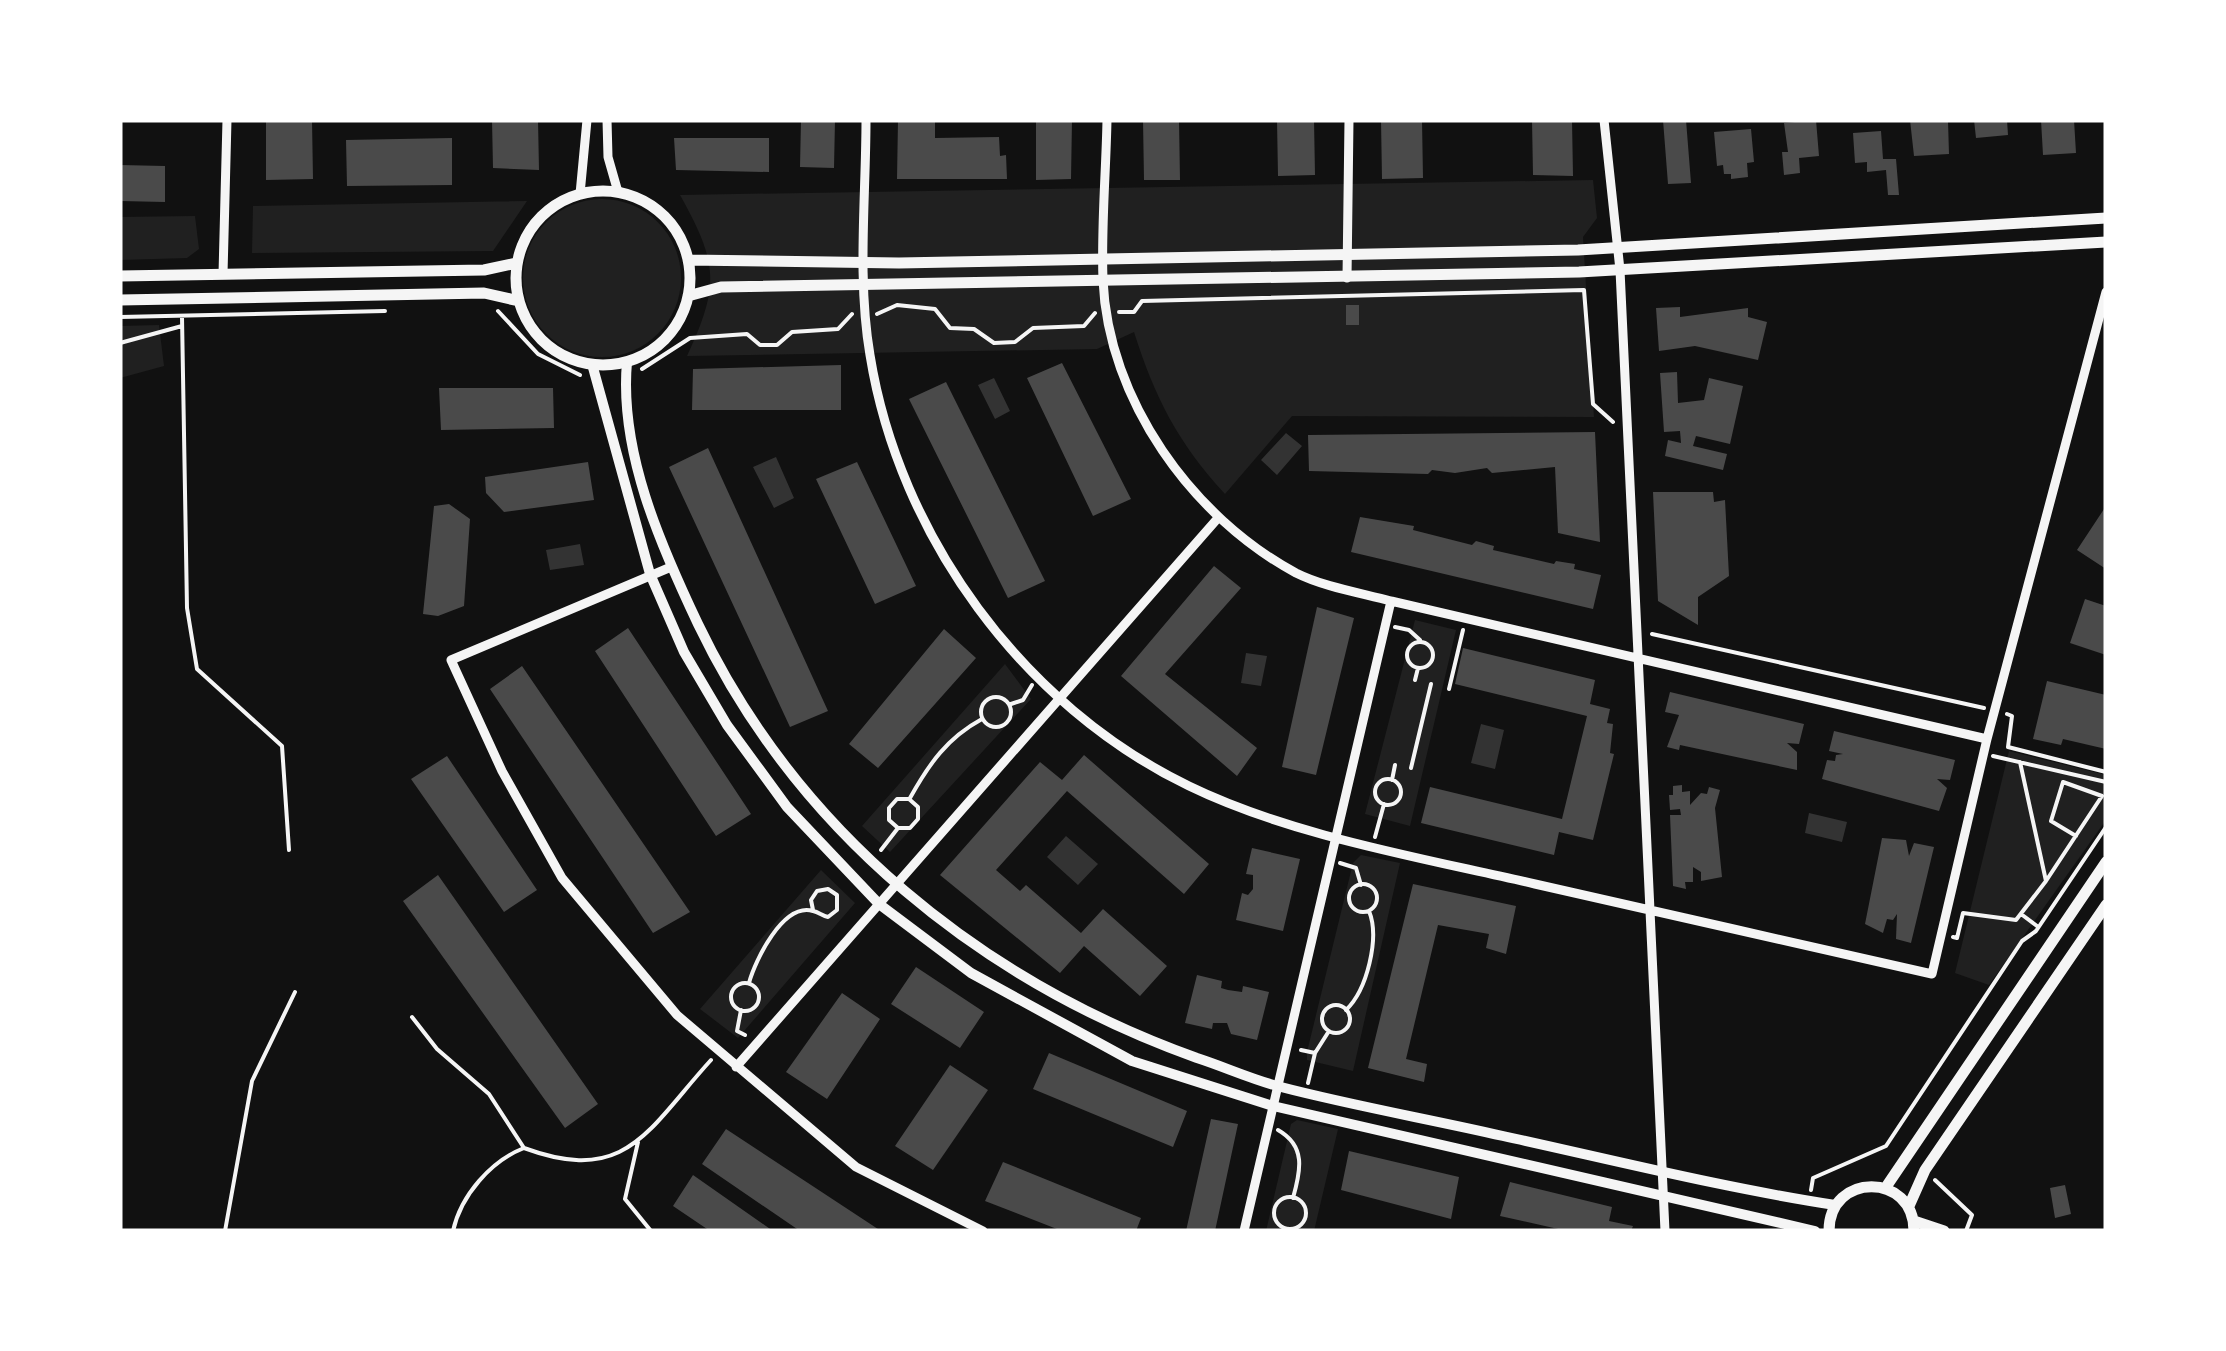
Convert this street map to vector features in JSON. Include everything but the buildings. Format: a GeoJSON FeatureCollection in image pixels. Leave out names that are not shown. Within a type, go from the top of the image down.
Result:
{"type":"FeatureCollection","features":[{"type":"Feature","properties":{"kind":"main road"},"geometry":{"type":"LineString","coordinates":[[618,192],[638,198],[663,216],[682,241],[688,260],[688,296],[666,338],[626,362],[592,364],[554,350],[538,336],[519,301],[517,263],[532,227],[546,212],[580,194],[618,192]]}},
{"type":"Feature","properties":{"kind":"main road"},"geometry":{"type":"LineString","coordinates":[[688,260],[865,263],[1615,248],[2106,218]]}},
{"type":"Feature","properties":{"kind":"main road"},"geometry":{"type":"LineString","coordinates":[[688,296],[721,287],[1620,270],[2106,242]]}},
{"type":"Feature","properties":{"kind":"main road"},"geometry":{"type":"LineString","coordinates":[[120,276],[484,270],[517,263]]}},
{"type":"Feature","properties":{"kind":"main road"},"geometry":{"type":"LineString","coordinates":[[120,300],[484,293],[519,301]]}},
{"type":"Feature","properties":{"kind":"main road"},"geometry":{"type":"LineString","coordinates":[[1886,1187],[2106,862]]}},
{"type":"Feature","properties":{"kind":"main road"},"geometry":{"type":"LineString","coordinates":[[1909,1206],[1925,1170],[2106,905]]}},
{"type":"Feature","properties":{"kind":"main road"},"geometry":{"type":"LineString","coordinates":[[1830,1231],[1835,1205],[1858,1187],[1886,1187],[1909,1206],[1914,1226],[1944,1231]]}},
{"type":"Feature","properties":{"kind":"street"},"geometry":{"type":"LineString","coordinates":[[224,274],[227,120]]}},
{"type":"Feature","properties":{"kind":"street"},"geometry":{"type":"LineString","coordinates":[[580,194],[587,120]]}},
{"type":"Feature","properties":{"kind":"street"},"geometry":{"type":"LineString","coordinates":[[607,120],[608,157],[618,192]]}},
{"type":"Feature","properties":{"kind":"street"},"geometry":{"type":"LineString","coordinates":[[866,120],[865,286],[870,354],[898,465],[948,565],[988,622],[1060,698],[1136,757],[1191,787],[1336,838],[1932,974],[1987,740],[2106,292]]}},
{"type":"Feature","properties":{"kind":"street"},"geometry":{"type":"LineString","coordinates":[[1107,120],[1103,282],[1115,359],[1143,422],[1218,518],[1298,574],[1391,601],[1987,740]]}},
{"type":"Feature","properties":{"kind":"street"},"geometry":{"type":"LineString","coordinates":[[1347,278],[1349,120]]}},
{"type":"Feature","properties":{"kind":"street"},"geometry":{"type":"LineString","coordinates":[[1604,120],[1620,270],[1665,1231]]}},
{"type":"Feature","properties":{"kind":"street"},"geometry":{"type":"LineString","coordinates":[[626,362],[624,400],[640,475],[671,566],[748,713],[804,792],[894,886],[986,955],[1066,1003],[1149,1040],[1278,1086],[1835,1205]]}},
{"type":"Feature","properties":{"kind":"street"},"geometry":{"type":"LineString","coordinates":[[592,364],[650,574],[684,652],[727,725],[787,807],[879,904],[971,973],[1132,1061],[1273,1106],[1815,1231]]}},
{"type":"Feature","properties":{"kind":"street"},"geometry":{"type":"LineString","coordinates":[[736,1067],[1218,518]]}},
{"type":"Feature","properties":{"kind":"street"},"geometry":{"type":"LineString","coordinates":[[671,566],[451,660],[502,771],[562,878],[677,1015],[856,1168],[983,1231]]}},
{"type":"Feature","properties":{"kind":"street"},"geometry":{"type":"LineString","coordinates":[[1244,1231],[1391,601]]}},
{"type":"Feature","properties":{"kind":"path"},"geometry":{"type":"LineString","coordinates":[[638,372],[690,338],[747,334],[760,345],[777,346],[792,332],[838,330],[852,314],[882,314],[898,305],[935,309],[950,328],[974,329],[994,342],[1015,342],[1033,328],[1084,326],[1092,314],[1134,312],[1142,301],[1584,290],[1593,404],[1615,424]]}},
{"type":"Feature","properties":{"kind":"path"},"geometry":{"type":"LineString","coordinates":[[494,307],[538,354],[586,379]]}},
{"type":"Feature","properties":{"kind":"path"},"geometry":{"type":"LineString","coordinates":[[120,318],[390,311]]}},
{"type":"Feature","properties":{"kind":"path"},"geometry":{"type":"LineString","coordinates":[[182,317],[187,608],[196,669],[282,746],[289,850]]}},
{"type":"Feature","properties":{"kind":"path"},"geometry":{"type":"LineString","coordinates":[[120,343],[182,326]]}},
{"type":"Feature","properties":{"kind":"path"},"geometry":{"type":"LineString","coordinates":[[1449,689],[1466,618]]}},
{"type":"Feature","properties":{"kind":"path"},"geometry":{"type":"LineString","coordinates":[[1386,625],[1409,630],[1431,646],[1434,655],[1428,666],[1418,668],[1410,663],[1407,653],[1412,644],[1421,642]]}},
{"type":"Feature","properties":{"kind":"path"},"geometry":{"type":"LineString","coordinates":[[1634,626],[1664,640],[2012,716],[2008,747],[2106,772]]}},
{"type":"Feature","properties":{"kind":"path"},"geometry":{"type":"LineString","coordinates":[[1415,680],[1418,668]]}},
{"type":"Feature","properties":{"kind":"path"},"geometry":{"type":"LineString","coordinates":[[1010,704],[1023,700],[1036,676]]}},
{"type":"Feature","properties":{"kind":"path"},"geometry":{"type":"LineString","coordinates":[[1411,768],[1430,684]]}},
{"type":"Feature","properties":{"kind":"path"},"geometry":{"type":"LineString","coordinates":[[982,720],[981,708],[988,698],[1000,697],[1010,704]]}},
{"type":"Feature","properties":{"kind":"path"},"geometry":{"type":"LineString","coordinates":[[1023,700],[1026,710]]}},
{"type":"Feature","properties":{"kind":"path"},"geometry":{"type":"LineString","coordinates":[[982,720],[992,727],[1004,725],[1011,716],[1010,704]]}},
{"type":"Feature","properties":{"kind":"path"},"geometry":{"type":"LineString","coordinates":[[910,799],[929,764],[956,733],[982,720]]}},
{"type":"Feature","properties":{"kind":"path"},"geometry":{"type":"LineString","coordinates":[[1984,754],[2106,782]]}},
{"type":"Feature","properties":{"kind":"path"},"geometry":{"type":"LineString","coordinates":[[2020,762],[2046,880]]}},
{"type":"Feature","properties":{"kind":"path"},"geometry":{"type":"LineString","coordinates":[[1392,780],[1395,765]]}},
{"type":"Feature","properties":{"kind":"path"},"geometry":{"type":"LineString","coordinates":[[2071,784],[2074,775]]}},
{"type":"Feature","properties":{"kind":"path"},"geometry":{"type":"LineString","coordinates":[[1392,780],[1399,785],[1400,797],[1395,803],[1384,804],[1376,797],[1376,788],[1392,780]]}},
{"type":"Feature","properties":{"kind":"path"},"geometry":{"type":"LineString","coordinates":[[1973,914],[2006,922],[2021,914],[2046,880],[2076,836],[2102,796],[2063,782],[2051,820],[2076,836]]}},
{"type":"Feature","properties":{"kind":"path"},"geometry":{"type":"LineString","coordinates":[[898,799],[910,799],[918,807],[918,819],[910,828],[898,828],[889,820],[889,808],[898,799]]}},
{"type":"Feature","properties":{"kind":"path"},"geometry":{"type":"LineString","coordinates":[[1373,846],[1384,804]]}},
{"type":"Feature","properties":{"kind":"path"},"geometry":{"type":"LineString","coordinates":[[1809,1201],[1813,1178],[1886,1146],[2022,941],[2039,926],[2106,827]]}},
{"type":"Feature","properties":{"kind":"path"},"geometry":{"type":"LineString","coordinates":[[1330,860],[1356,868],[1361,884],[1376,892],[1377,901],[1368,911]]}},
{"type":"Feature","properties":{"kind":"path"},"geometry":{"type":"LineString","coordinates":[[1361,884],[1352,890],[1350,901],[1356,910],[1368,911]]}},
{"type":"Feature","properties":{"kind":"path"},"geometry":{"type":"LineString","coordinates":[[749,983],[756,954],[794,913],[813,910],[822,916],[833,914],[839,906],[836,895],[828,888],[817,891],[811,900],[813,910]]}},
{"type":"Feature","properties":{"kind":"path"},"geometry":{"type":"LineString","coordinates":[[1346,1010],[1358,998],[1375,928],[1368,911]]}},
{"type":"Feature","properties":{"kind":"path"},"geometry":{"type":"LineString","coordinates":[[2021,914],[2039,926]]}},
{"type":"Feature","properties":{"kind":"path"},"geometry":{"type":"LineString","coordinates":[[749,983],[757,990],[758,1000],[752,1009],[741,1010],[732,1004],[731,993],[738,984],[749,983]]}},
{"type":"Feature","properties":{"kind":"path"},"geometry":{"type":"LineString","coordinates":[[225,1231],[252,1082],[296,992]]}},
{"type":"Feature","properties":{"kind":"path"},"geometry":{"type":"LineString","coordinates":[[1329,1031],[1322,1022],[1324,1011],[1334,1006],[1346,1010]]}},
{"type":"Feature","properties":{"kind":"path"},"geometry":{"type":"LineString","coordinates":[[741,1010],[737,1032],[758,1042]]}},
{"type":"Feature","properties":{"kind":"path"},"geometry":{"type":"LineString","coordinates":[[1329,1031],[1345,1030],[1349,1022],[1346,1010]]}},
{"type":"Feature","properties":{"kind":"path"},"geometry":{"type":"LineString","coordinates":[[412,1017],[437,1049],[490,1094],[524,1148],[560,1161],[594,1163],[630,1148],[718,1052]]}},
{"type":"Feature","properties":{"kind":"path"},"geometry":{"type":"LineString","coordinates":[[1306,1092],[1315,1053],[1329,1031]]}},
{"type":"Feature","properties":{"kind":"path"},"geometry":{"type":"LineString","coordinates":[[1287,1046],[1315,1053]]}},
{"type":"Feature","properties":{"kind":"path"},"geometry":{"type":"LineString","coordinates":[[1268,1128],[1283,1130],[1303,1163],[1293,1198]]}},
{"type":"Feature","properties":{"kind":"path"},"geometry":{"type":"LineString","coordinates":[[638,1139],[624,1199],[651,1231]]}},
{"type":"Feature","properties":{"kind":"path"},"geometry":{"type":"LineString","coordinates":[[453,1231],[476,1185],[499,1158],[524,1148]]}},
{"type":"Feature","properties":{"kind":"path"},"geometry":{"type":"LineString","coordinates":[[1293,1198],[1303,1204],[1306,1214],[1298,1227],[1287,1230],[1278,1222],[1275,1211],[1281,1201],[1293,1198]]}},
{"type":"Feature","properties":{"kind":"shaded area"},"geometry":{"type":"Polygon","coordinates":[[[1593,180],[1597,218],[1583,237],[1594,417],[1292,416],[1225,494],[1194,457],[1170,419],[1134,332],[1097,349],[687,356],[705,310],[710,274],[702,239],[680,195],[1593,180]]]}},
{"type":"Feature","properties":{"kind":"shaded area"},"geometry":{"type":"Polygon","coordinates":[[[602,199],[632,205],[658,222],[675,248],[681,278],[675,308],[658,334],[632,351],[602,357],[572,351],[546,334],[529,308],[523,278],[529,248],[546,222],[572,205],[602,199]]]}},
{"type":"Feature","properties":{"kind":"shaded area"},"geometry":{"type":"Polygon","coordinates":[[[527,201],[493,251],[252,253],[253,206],[527,201]]]}},
{"type":"Feature","properties":{"kind":"shaded area"},"geometry":{"type":"Polygon","coordinates":[[[195,216],[199,249],[187,258],[120,260],[120,217],[195,216]]]}},
{"type":"Feature","properties":{"kind":"shaded area"},"geometry":{"type":"Polygon","coordinates":[[[159,325],[164,366],[120,378],[120,326],[159,325]]]}},
{"type":"Feature","properties":{"kind":"shaded area"},"geometry":{"type":"Polygon","coordinates":[[[994,378],[1010,411],[995,419],[978,385],[994,378]]]}},
{"type":"Feature","properties":{"kind":"shaded area"},"geometry":{"type":"Polygon","coordinates":[[[1286,433],[1302,446],[1277,475],[1261,460],[1286,433]]]}},
{"type":"Feature","properties":{"kind":"shaded area"},"geometry":{"type":"Polygon","coordinates":[[[776,457],[794,498],[774,508],[753,467],[776,457]]]}},
{"type":"Feature","properties":{"kind":"shaded area"},"geometry":{"type":"Polygon","coordinates":[[[580,544],[584,565],[550,570],[546,550],[580,544]]]}},
{"type":"Feature","properties":{"kind":"shaded area"},"geometry":{"type":"Polygon","coordinates":[[[1415,620],[1456,630],[1410,826],[1365,814],[1415,620]]]}},
{"type":"Feature","properties":{"kind":"shaded area"},"geometry":{"type":"Polygon","coordinates":[[[1246,653],[1267,656],[1261,686],[1241,683],[1246,653]]]}},
{"type":"Feature","properties":{"kind":"shaded area"},"geometry":{"type":"Polygon","coordinates":[[[1005,664],[1031,699],[890,852],[862,826],[1005,664]]]}},
{"type":"Feature","properties":{"kind":"shaded area"},"geometry":{"type":"Polygon","coordinates":[[[1481,724],[1504,730],[1495,769],[1471,763],[1481,724]]]}},
{"type":"Feature","properties":{"kind":"shaded area"},"geometry":{"type":"Polygon","coordinates":[[[2009,751],[2106,775],[2106,820],[1989,985],[1955,973],[2009,751]]]}},
{"type":"Feature","properties":{"kind":"shaded area"},"geometry":{"type":"Polygon","coordinates":[[[1809,813],[1847,822],[1842,842],[1805,833],[1809,813]]]}},
{"type":"Feature","properties":{"kind":"shaded area"},"geometry":{"type":"Polygon","coordinates":[[[1066,836],[1098,864],[1078,885],[1047,857],[1066,836]]]}},
{"type":"Feature","properties":{"kind":"shaded area"},"geometry":{"type":"Polygon","coordinates":[[[1361,855],[1400,863],[1353,1071],[1307,1060],[1307,1052],[1353,863],[1361,855]]]}},
{"type":"Feature","properties":{"kind":"shaded area"},"geometry":{"type":"Polygon","coordinates":[[[821,870],[855,903],[738,1038],[700,1009],[821,870]]]}},
{"type":"Feature","properties":{"kind":"shaded area"},"geometry":{"type":"Polygon","coordinates":[[[1297,1120],[1338,1129],[1314,1231],[1266,1231],[1291,1124],[1297,1120]]]}}]}
